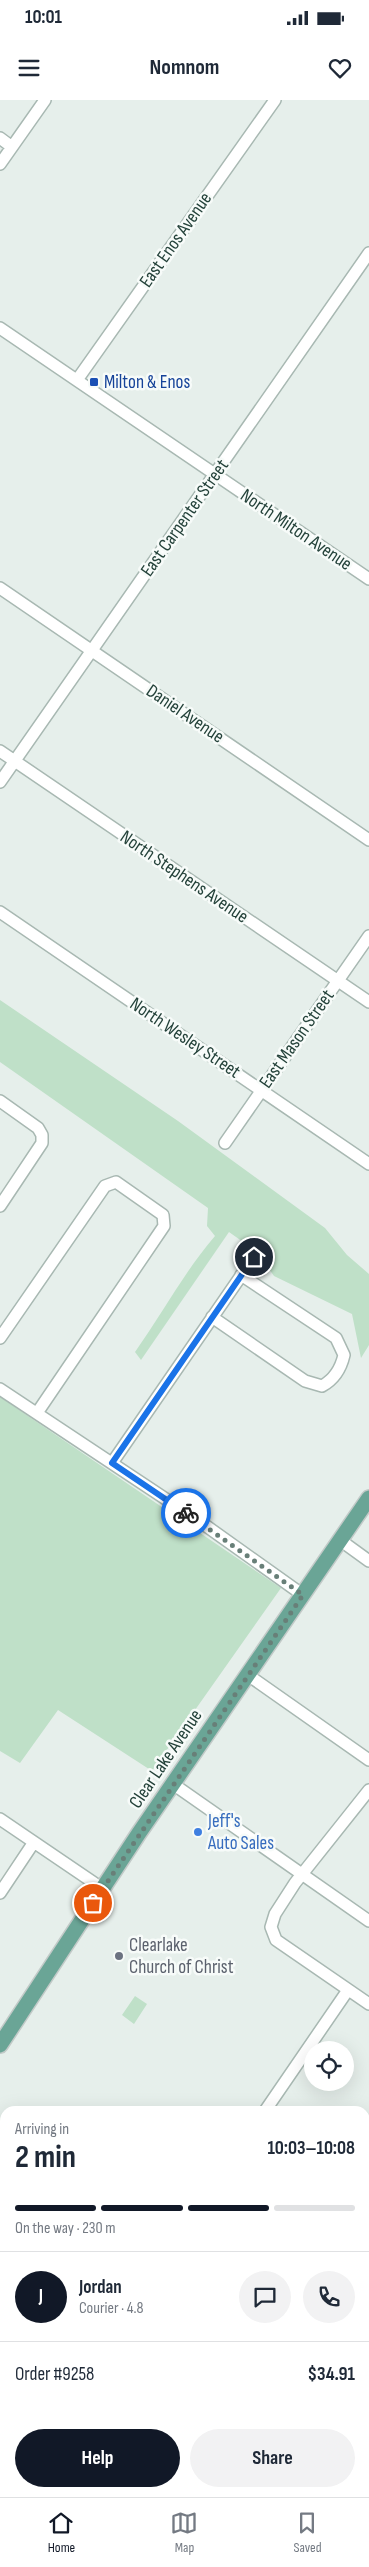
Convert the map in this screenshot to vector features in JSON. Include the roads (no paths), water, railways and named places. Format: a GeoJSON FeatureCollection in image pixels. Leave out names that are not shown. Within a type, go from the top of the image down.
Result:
{"type":"FeatureCollection","features":[{"type":"Feature","properties":{"kind":"main road","name":"Clear Lake Avenue"},"geometry":{"type":"LineString","coordinates":[[0,2045],[173,1784],[369,1498]]}},
{"type":"Feature","properties":{"kind":"street"},"geometry":{"type":"LineString","coordinates":[[0,164],[45,100]]}},
{"type":"Feature","properties":{"kind":"street","name":"East Enos Avenue"},"geometry":{"type":"LineString","coordinates":[[77,380],[275,100]]}},
{"type":"Feature","properties":{"kind":"street"},"geometry":{"type":"LineString","coordinates":[[0,138],[12,147]]}},
{"type":"Feature","properties":{"kind":"street","name":"East Carpenter Street"},"geometry":{"type":"LineString","coordinates":[[0,782],[369,253]]}},
{"type":"Feature","properties":{"kind":"street","name":"North Milton Avenue"},"geometry":{"type":"LineString","coordinates":[[0,328],[369,579]]}},
{"type":"Feature","properties":{"kind":"street","name":"Daniel Avenue"},"geometry":{"type":"LineString","coordinates":[[0,588],[369,840]]}},
{"type":"Feature","properties":{"kind":"street","name":"North Stephens Avenue"},"geometry":{"type":"LineString","coordinates":[[0,751],[369,1002]]}},
{"type":"Feature","properties":{"kind":"street","name":"North Wesley Street"},"geometry":{"type":"LineString","coordinates":[[0,912],[369,1164]]}},
{"type":"Feature","properties":{"kind":"street","name":"East Mason Street"},"geometry":{"type":"LineString","coordinates":[[225,1143],[369,936]]}},
{"type":"Feature","properties":{"kind":"street"},"geometry":{"type":"LineString","coordinates":[[0,1101],[38,1128],[42,1135],[42,1143],[0,1206]]}},
{"type":"Feature","properties":{"kind":"street"},"geometry":{"type":"LineString","coordinates":[[0,1338],[105,1186],[116,1182],[163,1215],[164,1226],[37,1414]]}},
{"type":"Feature","properties":{"kind":"street"},"geometry":{"type":"LineString","coordinates":[[112,1463],[254,1257]]}},
{"type":"Feature","properties":{"kind":"street"},"geometry":{"type":"LineString","coordinates":[[212,1317],[305,1381],[322,1386],[331,1381],[342,1365],[344,1355],[336,1338],[241,1275]]}},
{"type":"Feature","properties":{"kind":"street"},"geometry":{"type":"LineString","coordinates":[[0,1389],[112,1463],[303,1595]]}},
{"type":"Feature","properties":{"kind":"street"},"geometry":{"type":"LineString","coordinates":[[340,1540],[369,1560]]}},
{"type":"Feature","properties":{"kind":"street"},"geometry":{"type":"LineString","coordinates":[[248,1674],[369,1760]]}},
{"type":"Feature","properties":{"kind":"street"},"geometry":{"type":"LineString","coordinates":[[173,1784],[369,1921]]}},
{"type":"Feature","properties":{"kind":"street"},"geometry":{"type":"LineString","coordinates":[[369,1790],[274,1914],[271,1927],[272,1934],[285,1946],[369,2004]]}},
{"type":"Feature","properties":{"kind":"street"},"geometry":{"type":"LineString","coordinates":[[0,1819],[103,1889]]}},
{"type":"Feature","properties":{"kind":"street"},"geometry":{"type":"LineString","coordinates":[[0,1892],[34,1842]]}},
{"type":"Feature","properties":{"kind":"street"},"geometry":{"type":"LineString","coordinates":[[268,2106],[348,1990]]}},
{"type":"Feature","properties":{"kind":"place","name":"Milton & Enos"},"geometry":{"type":"Point","coordinates":[94,382]}},
{"type":"Feature","properties":{"kind":"place","name":"Jeff's Auto Sales"},"geometry":{"type":"Point","coordinates":[198,1832]}},
{"type":"Feature","properties":{"kind":"place","name":"Clearlake Church of Christ"},"geometry":{"type":"Point","coordinates":[119,1956]}}]}
